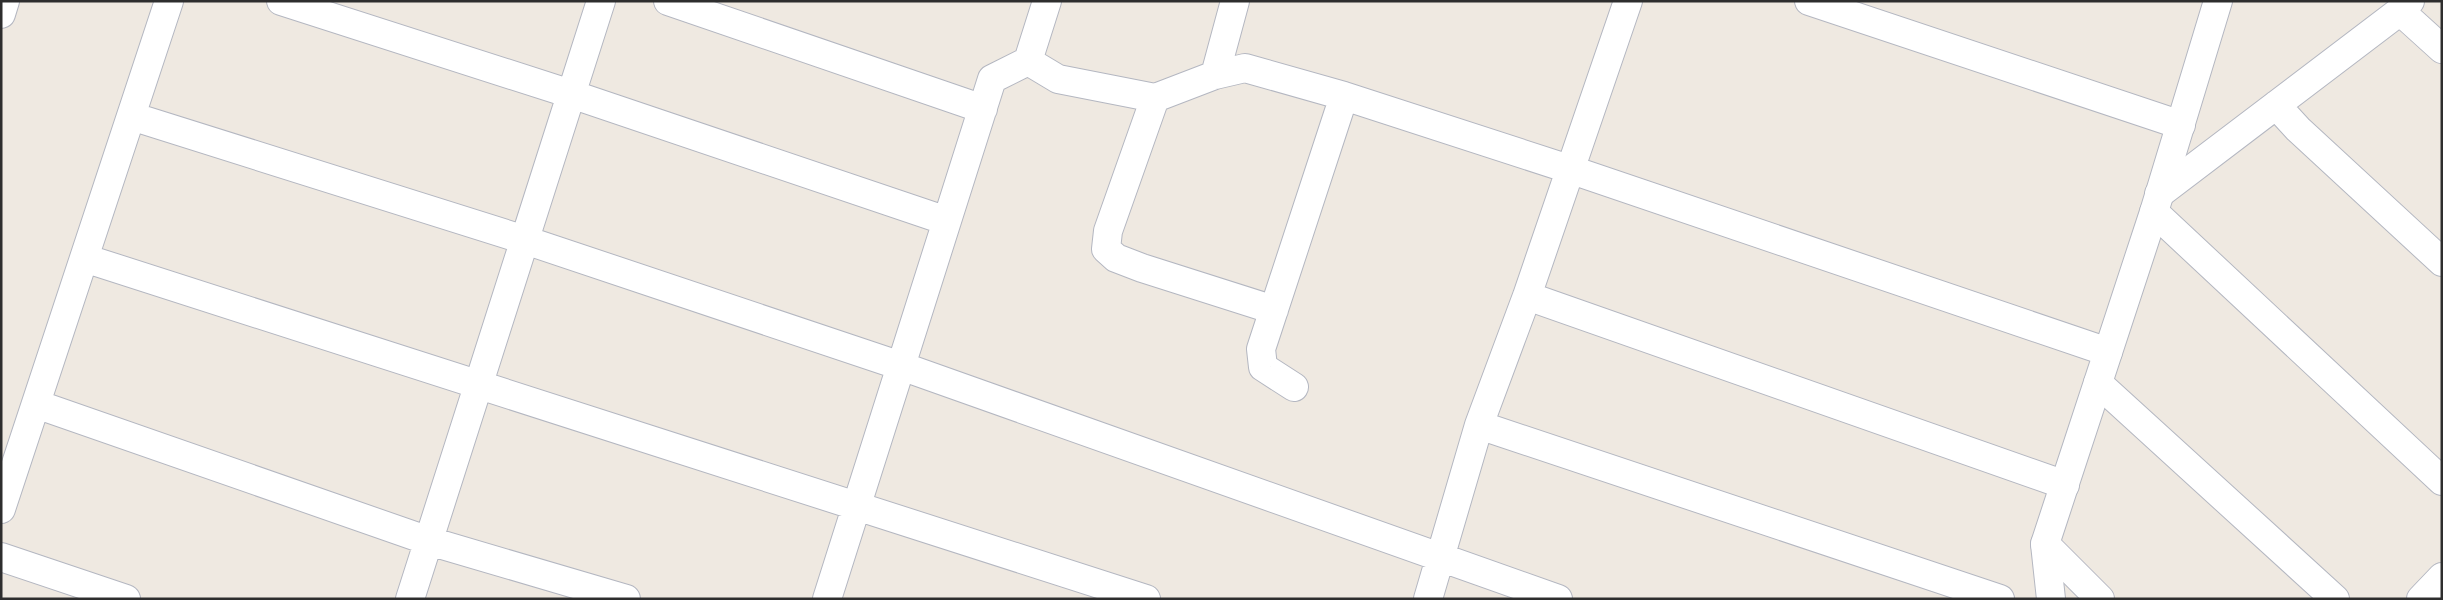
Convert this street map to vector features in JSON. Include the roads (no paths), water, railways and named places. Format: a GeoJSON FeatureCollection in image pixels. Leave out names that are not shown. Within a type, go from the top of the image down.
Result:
{"type":"FeatureCollection","features":[{"type":"Feature","properties":{"kind":"street"},"geometry":{"type":"LineString","coordinates":[[1,14],[5,1]]}},
{"type":"Feature","properties":{"kind":"street"},"geometry":{"type":"LineString","coordinates":[[1,509],[8,468],[36,404],[169,1]]}},
{"type":"Feature","properties":{"kind":"street"},"geometry":{"type":"LineString","coordinates":[[281,1],[571,94],[947,221]]}},
{"type":"Feature","properties":{"kind":"street"},"geometry":{"type":"LineString","coordinates":[[410,599],[601,1]]}},
{"type":"Feature","properties":{"kind":"street"},"geometry":{"type":"LineString","coordinates":[[668,1],[983,109]]}},
{"type":"Feature","properties":{"kind":"street"},"geometry":{"type":"LineString","coordinates":[[827,599],[992,79],[1028,61],[1047,1]]}},
{"type":"Feature","properties":{"kind":"street"},"geometry":{"type":"LineString","coordinates":[[1215,75],[1235,1]]}},
{"type":"Feature","properties":{"kind":"street"},"geometry":{"type":"LineString","coordinates":[[1428,599],[1479,425],[1527,296],[1628,1]]}},
{"type":"Feature","properties":{"kind":"street"},"geometry":{"type":"LineString","coordinates":[[1810,1],[2181,125]]}},
{"type":"Feature","properties":{"kind":"street"},"geometry":{"type":"LineString","coordinates":[[2051,599],[2045,544],[2157,203],[2218,1]]}},
{"type":"Feature","properties":{"kind":"street"},"geometry":{"type":"LineString","coordinates":[[2157,203],[2276,105],[2405,6],[2442,49]]}},
{"type":"Feature","properties":{"kind":"street"},"geometry":{"type":"LineString","coordinates":[[1028,61],[1058,79],[1155,98],[1215,75],[1245,68],[1344,96],[1569,169],[2108,352]]}},
{"type":"Feature","properties":{"kind":"street"},"geometry":{"type":"LineString","coordinates":[[1294,386],[1263,367],[1261,349],[1344,96]]}},
{"type":"Feature","properties":{"kind":"street"},"geometry":{"type":"LineString","coordinates":[[1155,98],[1108,231],[1106,248],[1116,258],[1142,268],[1274,310]]}},
{"type":"Feature","properties":{"kind":"street"},"geometry":{"type":"LineString","coordinates":[[2276,105],[2298,129],[2442,262]]}},
{"type":"Feature","properties":{"kind":"street"},"geometry":{"type":"LineString","coordinates":[[131,116],[525,240],[901,366],[1558,599]]}},
{"type":"Feature","properties":{"kind":"street"},"geometry":{"type":"LineString","coordinates":[[2157,203],[2442,480]]}},
{"type":"Feature","properties":{"kind":"street"},"geometry":{"type":"LineString","coordinates":[[84,258],[478,386],[857,504],[1146,599]]}},
{"type":"Feature","properties":{"kind":"street"},"geometry":{"type":"LineString","coordinates":[[1527,296],[2065,485]]}},
{"type":"Feature","properties":{"kind":"street"},"geometry":{"type":"LineString","coordinates":[[2098,383],[2335,599]]}},
{"type":"Feature","properties":{"kind":"street"},"geometry":{"type":"LineString","coordinates":[[36,404],[429,541],[626,599]]}},
{"type":"Feature","properties":{"kind":"street"},"geometry":{"type":"LineString","coordinates":[[1479,425],[2000,599]]}},
{"type":"Feature","properties":{"kind":"street"},"geometry":{"type":"LineString","coordinates":[[2045,544],[2100,599]]}},
{"type":"Feature","properties":{"kind":"street"},"geometry":{"type":"LineString","coordinates":[[1,557],[126,599]]}},
{"type":"Feature","properties":{"kind":"street"},"geometry":{"type":"LineString","coordinates":[[2421,599],[2442,577]]}}]}
